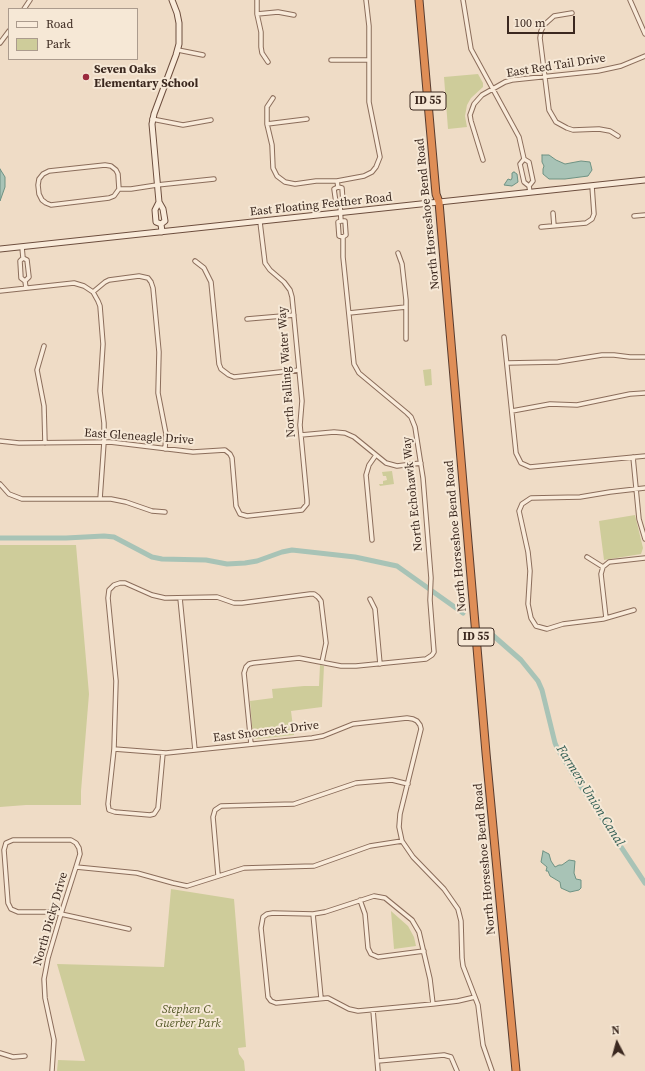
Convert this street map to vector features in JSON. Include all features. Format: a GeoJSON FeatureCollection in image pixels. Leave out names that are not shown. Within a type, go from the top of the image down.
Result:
{"type":"FeatureCollection","features":[{"type":"Feature","properties":{"kind":"highway","name":"North Horseshoe Bend Road"},"geometry":{"type":"LineString","coordinates":[[419,0],[436,194],[439,202],[487,761],[516,1071]]}},
{"type":"Feature","properties":{"kind":"street"},"geometry":{"type":"LineString","coordinates":[[257,0],[257,14],[262,53],[268,62]]}},
{"type":"Feature","properties":{"kind":"street"},"geometry":{"type":"LineString","coordinates":[[273,98],[268,107],[267,124],[272,145],[273,168],[277,176],[285,182],[295,184],[316,181],[337,181],[364,176],[372,172],[379,163],[380,158],[368,92],[369,26],[366,0]]}},
{"type":"Feature","properties":{"kind":"street"},"geometry":{"type":"LineString","coordinates":[[463,0],[471,49],[519,137],[524,159],[529,162],[533,181],[529,186]]}},
{"type":"Feature","properties":{"kind":"street"},"geometry":{"type":"LineString","coordinates":[[630,0],[645,34]]}},
{"type":"Feature","properties":{"kind":"street"},"geometry":{"type":"LineString","coordinates":[[161,224],[165,221],[163,210],[159,202],[152,119],[178,50],[180,28],[174,1]]}},
{"type":"Feature","properties":{"kind":"street"},"geometry":{"type":"LineString","coordinates":[[257,14],[278,12],[294,15]]}},
{"type":"Feature","properties":{"kind":"street"},"geometry":{"type":"LineString","coordinates":[[572,13],[554,16],[544,25],[541,31],[540,38],[547,105],[556,122],[567,128],[573,130],[599,128],[610,131],[618,136]]}},
{"type":"Feature","properties":{"kind":"street"},"geometry":{"type":"LineString","coordinates":[[0,43],[8,32]]}},
{"type":"Feature","properties":{"kind":"street"},"geometry":{"type":"LineString","coordinates":[[178,50],[203,55]]}},
{"type":"Feature","properties":{"kind":"street","name":"East Red Tail Drive"},"geometry":{"type":"LineString","coordinates":[[483,160],[470,115],[471,109],[478,99],[512,80],[609,69],[645,56]]}},
{"type":"Feature","properties":{"kind":"street"},"geometry":{"type":"LineString","coordinates":[[331,60],[369,60]]}},
{"type":"Feature","properties":{"kind":"street"},"geometry":{"type":"LineString","coordinates":[[152,119],[183,125],[211,120]]}},
{"type":"Feature","properties":{"kind":"street"},"geometry":{"type":"LineString","coordinates":[[267,124],[307,119]]}},
{"type":"Feature","properties":{"kind":"street"},"geometry":{"type":"LineString","coordinates":[[524,159],[520,164],[522,176],[524,182],[529,186],[530,192]]}},
{"type":"Feature","properties":{"kind":"street"},"geometry":{"type":"LineString","coordinates":[[105,165],[111,166],[116,170],[118,174],[119,189],[114,196],[109,198],[51,205],[46,204],[42,200],[39,194],[38,185],[39,179],[43,174],[49,171],[105,165]]}},
{"type":"Feature","properties":{"kind":"street"},"geometry":{"type":"LineString","coordinates":[[119,189],[131,189],[214,178]]}},
{"type":"Feature","properties":{"kind":"street"},"geometry":{"type":"LineString","coordinates":[[337,181],[338,187],[342,188],[343,202],[340,204],[336,203],[334,189],[338,187]]}},
{"type":"Feature","properties":{"kind":"street","name":"East Floating Feather Road"},"geometry":{"type":"LineString","coordinates":[[0,250],[530,192],[645,182]]}},
{"type":"Feature","properties":{"kind":"street"},"geometry":{"type":"LineString","coordinates":[[541,227],[586,223],[592,219],[594,214],[592,186]]}},
{"type":"Feature","properties":{"kind":"street"},"geometry":{"type":"LineString","coordinates":[[159,202],[155,210],[156,222],[161,224]]}},
{"type":"Feature","properties":{"kind":"street","name":"North Echohawk Way"},"geometry":{"type":"LineString","coordinates":[[340,204],[342,221],[345,221],[346,235],[343,237],[343,257],[353,359],[356,369],[411,417],[415,427],[421,462],[431,578],[430,594],[434,648],[432,655],[426,659],[380,664]]}},
{"type":"Feature","properties":{"kind":"street"},"geometry":{"type":"LineString","coordinates":[[553,212],[554,226]]}},
{"type":"Feature","properties":{"kind":"street"},"geometry":{"type":"LineString","coordinates":[[634,216],[645,215]]}},
{"type":"Feature","properties":{"kind":"street","name":"North Echohawk Way"},"geometry":{"type":"LineString","coordinates":[[342,221],[338,222],[339,236],[343,237]]}},
{"type":"Feature","properties":{"kind":"street","name":"North Falling Water Way"},"geometry":{"type":"LineString","coordinates":[[240,514],[247,516],[299,511],[305,507],[307,500],[301,435],[302,401],[292,297],[290,290],[284,282],[270,270],[265,263],[260,222]]}},
{"type":"Feature","properties":{"kind":"street"},"geometry":{"type":"LineString","coordinates":[[161,224],[162,232]]}},
{"type":"Feature","properties":{"kind":"street"},"geometry":{"type":"LineString","coordinates":[[22,247],[23,258],[20,261],[22,278],[25,281],[26,288]]}},
{"type":"Feature","properties":{"kind":"street"},"geometry":{"type":"LineString","coordinates":[[398,253],[402,264],[406,307],[406,339]]}},
{"type":"Feature","properties":{"kind":"street"},"geometry":{"type":"LineString","coordinates":[[23,258],[27,260],[29,277],[25,281]]}},
{"type":"Feature","properties":{"kind":"street"},"geometry":{"type":"LineString","coordinates":[[195,261],[204,268],[210,278],[219,364],[225,372],[234,376],[299,370]]}},
{"type":"Feature","properties":{"kind":"street"},"geometry":{"type":"LineString","coordinates":[[93,292],[109,280],[139,276],[148,278],[151,282],[153,288],[159,352],[158,393],[166,434],[165,448]]}},
{"type":"Feature","properties":{"kind":"street"},"geometry":{"type":"LineString","coordinates":[[0,291],[74,283],[84,286],[93,292],[100,306],[103,344],[100,391],[104,422],[100,498]]}},
{"type":"Feature","properties":{"kind":"street"},"geometry":{"type":"LineString","coordinates":[[348,313],[406,307]]}},
{"type":"Feature","properties":{"kind":"street"},"geometry":{"type":"LineString","coordinates":[[247,319],[294,315]]}},
{"type":"Feature","properties":{"kind":"street"},"geometry":{"type":"LineString","coordinates":[[504,337],[516,452],[521,463],[530,467],[645,456]]}},
{"type":"Feature","properties":{"kind":"street"},"geometry":{"type":"LineString","coordinates":[[44,346],[37,370],[44,406],[45,443]]}},
{"type":"Feature","properties":{"kind":"street"},"geometry":{"type":"LineString","coordinates":[[507,363],[558,362],[602,355],[645,357]]}},
{"type":"Feature","properties":{"kind":"street"},"geometry":{"type":"LineString","coordinates":[[512,411],[550,404],[578,404],[630,394],[645,393]]}},
{"type":"Feature","properties":{"kind":"street"},"geometry":{"type":"LineString","coordinates":[[301,435],[334,432],[345,433],[354,437],[386,463],[391,465],[397,466],[421,462]]}},
{"type":"Feature","properties":{"kind":"street","name":"East Gleneagle Drive"},"geometry":{"type":"LineString","coordinates":[[0,441],[45,443],[104,442],[193,452],[222,450],[228,452],[232,458],[236,506],[240,514]]}},
{"type":"Feature","properties":{"kind":"street"},"geometry":{"type":"LineString","coordinates":[[372,540],[366,475],[369,465],[376,455]]}},
{"type":"Feature","properties":{"kind":"street"},"geometry":{"type":"LineString","coordinates":[[633,457],[639,519],[645,539]]}},
{"type":"Feature","properties":{"kind":"street"},"geometry":{"type":"LineString","coordinates":[[0,484],[9,494],[22,499],[100,498],[121,501],[152,511],[165,512]]}},
{"type":"Feature","properties":{"kind":"street"},"geometry":{"type":"LineString","coordinates":[[634,610],[606,618],[563,624],[547,629],[536,626],[528,604],[530,571],[528,552],[519,511],[522,504],[531,498],[580,497],[645,488]]}},
{"type":"Feature","properties":{"kind":"street"},"geometry":{"type":"LineString","coordinates":[[587,557],[603,567]]}},
{"type":"Feature","properties":{"kind":"street"},"geometry":{"type":"LineString","coordinates":[[606,618],[601,574],[603,567],[609,562],[645,558]]}},
{"type":"Feature","properties":{"kind":"street"},"geometry":{"type":"LineString","coordinates":[[163,753],[158,808],[154,814],[150,815],[115,812],[109,810],[108,804],[114,749],[116,681],[108,598],[109,590],[114,585],[125,583],[152,595],[166,598],[191,596],[217,597],[242,604],[310,594],[318,597],[321,601],[326,643],[322,662]]}},
{"type":"Feature","properties":{"kind":"street"},"geometry":{"type":"LineString","coordinates":[[180,598],[195,750]]}},
{"type":"Feature","properties":{"kind":"street"},"geometry":{"type":"LineString","coordinates":[[251,744],[244,673],[246,667],[253,663],[299,658],[347,666],[380,664],[375,609],[370,599]]}},
{"type":"Feature","properties":{"kind":"street","name":"East Snocreek Drive"},"geometry":{"type":"LineString","coordinates":[[114,749],[163,753],[312,738],[323,736],[352,724],[408,718],[417,721],[421,729],[408,784]]}},
{"type":"Feature","properties":{"kind":"street"},"geometry":{"type":"LineString","coordinates":[[218,875],[213,817],[215,810],[221,806],[294,804],[356,783],[392,780],[408,784],[400,814],[399,827],[402,841],[413,857],[444,889],[458,909],[461,921],[462,958],[478,1005],[483,1045],[492,1071]]}},
{"type":"Feature","properties":{"kind":"street","name":"North Dicky Drive"},"geometry":{"type":"LineString","coordinates":[[52,1071],[54,1040],[45,998],[44,979],[48,958],[80,854],[79,848],[76,843],[71,840],[13,840],[6,843],[4,850],[8,903],[11,909],[18,912],[54,912],[61,914]]}},
{"type":"Feature","properties":{"kind":"street"},"geometry":{"type":"LineString","coordinates":[[76,867],[137,873],[173,884],[187,886],[244,868],[314,866],[370,846],[402,841]]}},
{"type":"Feature","properties":{"kind":"street"},"geometry":{"type":"LineString","coordinates":[[433,1004],[430,979],[419,932],[412,920],[385,898],[374,896],[325,912],[313,914],[273,913],[267,914],[263,917],[261,928],[268,997],[271,1001],[276,1003],[328,998],[353,1011],[433,1004],[475,997]]}},
{"type":"Feature","properties":{"kind":"street"},"geometry":{"type":"LineString","coordinates":[[360,900],[365,914],[368,948],[371,954],[378,957],[424,951]]}},
{"type":"Feature","properties":{"kind":"street"},"geometry":{"type":"LineString","coordinates":[[61,914],[129,929]]}},
{"type":"Feature","properties":{"kind":"street"},"geometry":{"type":"LineString","coordinates":[[313,914],[321,998]]}},
{"type":"Feature","properties":{"kind":"street"},"geometry":{"type":"LineString","coordinates":[[373,1010],[378,1071]]}},
{"type":"Feature","properties":{"kind":"street"},"geometry":{"type":"LineString","coordinates":[[0,1053],[13,1057],[25,1056]]}},
{"type":"Feature","properties":{"kind":"street"},"geometry":{"type":"LineString","coordinates":[[378,1061],[441,1054],[450,1057],[457,1071]]}},
{"type":"Feature","properties":{"kind":"green space"},"geometry":{"type":"Polygon","coordinates":[[[478,74],[483,83],[483,87],[471,98],[467,105],[465,116],[467,127],[448,129],[444,77],[478,74]]]}},
{"type":"Feature","properties":{"kind":"green space"},"geometry":{"type":"Polygon","coordinates":[[[431,369],[432,385],[425,386],[423,370],[431,369]]]}},
{"type":"Feature","properties":{"kind":"green space"},"geometry":{"type":"Polygon","coordinates":[[[392,471],[394,484],[380,486],[379,484],[383,484],[383,481],[387,480],[386,476],[383,476],[382,472],[392,471]]]}},
{"type":"Feature","properties":{"kind":"green space"},"geometry":{"type":"Polygon","coordinates":[[[635,515],[643,548],[641,554],[604,560],[599,521],[635,515]]]}},
{"type":"Feature","properties":{"kind":"green space"},"geometry":{"type":"Polygon","coordinates":[[[0,545],[76,545],[89,694],[81,805],[26,805],[0,807],[0,545]]]}},
{"type":"Feature","properties":{"kind":"green space"},"geometry":{"type":"Polygon","coordinates":[[[320,665],[324,666],[322,707],[291,711],[294,735],[256,739],[253,738],[250,701],[273,698],[272,689],[319,686],[320,665]]]}},
{"type":"Feature","properties":{"kind":"green space","name":"Stephen C. Guerber Park"},"geometry":{"type":"Polygon","coordinates":[[[171,889],[234,899],[246,1047],[238,1048],[239,1054],[244,1061],[245,1071],[57,1071],[58,1060],[85,1061],[57,964],[164,967],[171,889]]]}},
{"type":"Feature","properties":{"kind":"green space"},"geometry":{"type":"Polygon","coordinates":[[[391,911],[408,926],[414,937],[416,946],[394,949],[391,911]]]}},
{"type":"Feature","properties":{"kind":"shaded area"},"geometry":{"type":"Polygon","coordinates":[[[542,155],[549,155],[565,164],[581,161],[590,162],[592,170],[588,176],[565,179],[549,179],[543,174],[544,166],[542,162],[542,155]]]}},
{"type":"Feature","properties":{"kind":"shaded area"},"geometry":{"type":"Polygon","coordinates":[[[0,169],[5,177],[5,187],[0,201],[0,169]]]}},
{"type":"Feature","properties":{"kind":"shaded area"},"geometry":{"type":"Polygon","coordinates":[[[514,172],[517,174],[518,182],[512,186],[504,185],[508,179],[511,180],[512,173],[514,172]]]}},
{"type":"Feature","properties":{"kind":"shaded area"},"geometry":{"type":"Polygon","coordinates":[[[543,851],[549,854],[555,867],[562,865],[569,860],[575,861],[574,873],[576,879],[581,880],[581,888],[579,890],[570,892],[561,888],[560,882],[550,876],[548,871],[546,871],[547,867],[541,862],[543,851]]]}},
{"type":"Feature","properties":{"kind":"waterway","name":"Farmers Union Canal"},"geometry":{"type":"LineString","coordinates":[[0,538],[114,537],[152,557],[162,559],[206,560],[227,564],[257,561],[292,550],[355,557],[397,566],[463,613]]}},
{"type":"Feature","properties":{"kind":"waterway","name":"Farmers Union Canal"},"geometry":{"type":"LineString","coordinates":[[488,631],[521,660],[538,681],[542,690],[558,750],[645,883]]}},
{"type":"Feature","properties":{"kind":"place","name":"Seven Oaks Elementary School"},"geometry":{"type":"Point","coordinates":[86,77]}}]}
